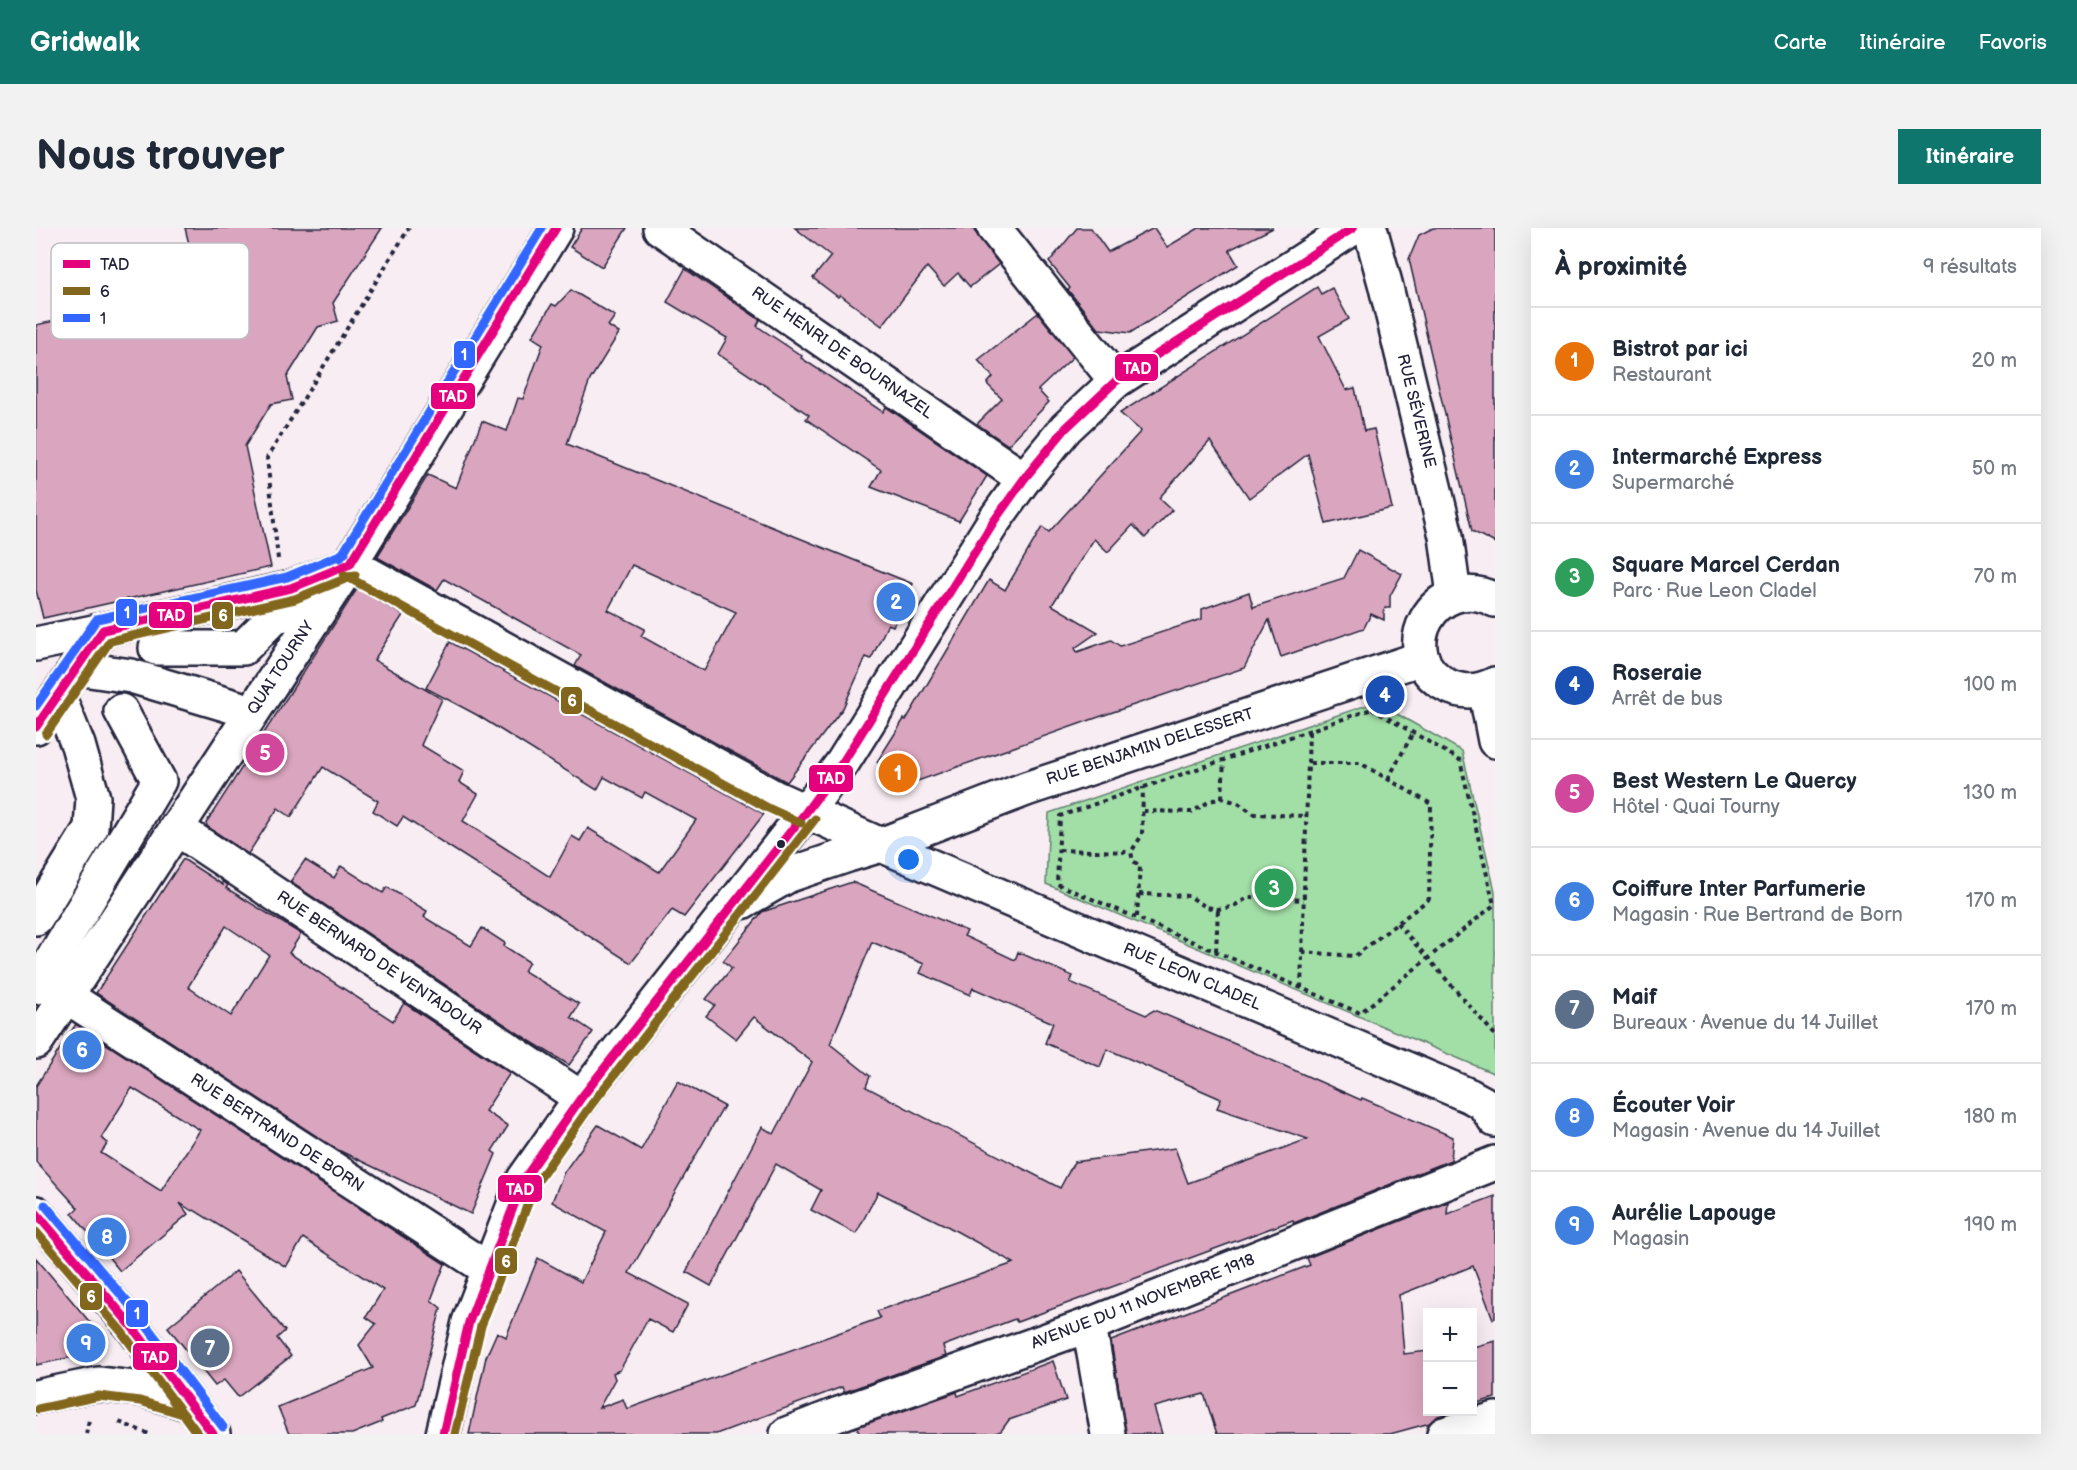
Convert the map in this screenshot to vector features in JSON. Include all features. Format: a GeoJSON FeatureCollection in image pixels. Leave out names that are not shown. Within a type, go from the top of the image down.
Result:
{"type":"FeatureCollection","features":[{"type":"Feature","properties":{"kind":"street","name":"QUAI TOURNY"},"geometry":{"type":"LineString","coordinates":[[36,1042],[350,564],[556,228]]}},
{"type":"Feature","properties":{"kind":"street","name":"RUE HENRI DE BOURNAZEL"},"geometry":{"type":"LineString","coordinates":[[660,228],[1024,478]]}},
{"type":"Feature","properties":{"kind":"street"},"geometry":{"type":"LineString","coordinates":[[993,228],[1116,381]]}},
{"type":"Feature","properties":{"kind":"street"},"geometry":{"type":"LineString","coordinates":[[443,1434],[469,1322],[524,1179],[581,1098],[843,762],[994,521],[1024,478],[1066,428],[1116,381],[1353,228]]}},
{"type":"Feature","properties":{"kind":"street","name":"RUE SÉVERINE"},"geometry":{"type":"LineString","coordinates":[[1370,228],[1446,536],[1454,595]]}},
{"type":"Feature","properties":{"kind":"street"},"geometry":{"type":"LineString","coordinates":[[36,644],[291,588],[350,564]]}},
{"type":"Feature","properties":{"kind":"street","name":"RUE LEON CLADEL"},"geometry":{"type":"LineString","coordinates":[[350,564],[774,797],[881,845],[1470,1096],[1483,1102],[1495,1120]]}},
{"type":"Feature","properties":{"kind":"street"},"geometry":{"type":"LineString","coordinates":[[1495,600],[1485,595],[1469,593],[1454,595],[1440,602],[1425,620],[1420,642],[1422,658],[1429,672],[1440,682],[1454,689],[1469,691],[1490,686],[1495,741]]}},
{"type":"Feature","properties":{"kind":"street"},"geometry":{"type":"LineString","coordinates":[[156,648],[243,648],[275,616],[322,606]]}},
{"type":"Feature","properties":{"kind":"street"},"geometry":{"type":"LineString","coordinates":[[36,727],[103,630]]}},
{"type":"Feature","properties":{"kind":"street","name":"RUE BENJAMIN DELESSERT"},"geometry":{"type":"LineString","coordinates":[[727,911],[789,875],[881,845],[1026,789],[1422,658]]}},
{"type":"Feature","properties":{"kind":"street"},"geometry":{"type":"LineString","coordinates":[[76,668],[131,676],[252,712]]}},
{"type":"Feature","properties":{"kind":"street"},"geometry":{"type":"LineString","coordinates":[[36,918],[91,828],[93,798],[78,745],[58,695]]}},
{"type":"Feature","properties":{"kind":"street"},"geometry":{"type":"LineString","coordinates":[[36,987],[159,782],[121,711]]}},
{"type":"Feature","properties":{"kind":"street","name":"RUE BERNARD DE VENTADOUR"},"geometry":{"type":"LineString","coordinates":[[176,828],[581,1098]]}},
{"type":"Feature","properties":{"kind":"street","name":"RUE BERTRAND DE BORN"},"geometry":{"type":"LineString","coordinates":[[66,996],[488,1269]]}},
{"type":"Feature","properties":{"kind":"street","name":"AVENUE DU 11 NOVEMBRE 1918"},"geometry":{"type":"LineString","coordinates":[[788,1434],[842,1424],[1495,1163]]}},
{"type":"Feature","properties":{"kind":"street"},"geometry":{"type":"LineString","coordinates":[[36,1212],[130,1324],[213,1434]]}},
{"type":"Feature","properties":{"kind":"street"},"geometry":{"type":"LineString","coordinates":[[1089,1325],[1108,1434]]}},
{"type":"Feature","properties":{"kind":"street"},"geometry":{"type":"LineString","coordinates":[[36,1397],[98,1384],[142,1389],[190,1404]]}},
{"type":"Feature","properties":{"kind":"street"},"geometry":{"type":"LineString","coordinates":[[1444,1434],[1495,1419]]}},
{"type":"Feature","properties":{"kind":"path"},"geometry":{"type":"LineString","coordinates":[[278,561],[267,458],[409,228]]}},
{"type":"Feature","properties":{"kind":"path"},"geometry":{"type":"LineString","coordinates":[[1372,710],[1460,760],[1494,905],[1360,1013],[1057,884],[1060,816],[1309,731],[1372,710]]}},
{"type":"Feature","properties":{"kind":"path"},"geometry":{"type":"LineString","coordinates":[[1301,988],[1309,731]]}},
{"type":"Feature","properties":{"kind":"path"},"geometry":{"type":"LineString","coordinates":[[1388,779],[1413,733]]}},
{"type":"Feature","properties":{"kind":"path"},"geometry":{"type":"LineString","coordinates":[[1222,798],[1224,759]]}},
{"type":"Feature","properties":{"kind":"path"},"geometry":{"type":"LineString","coordinates":[[1302,952],[1355,956],[1429,898],[1431,804],[1360,763],[1308,763]]}},
{"type":"Feature","properties":{"kind":"path"},"geometry":{"type":"LineString","coordinates":[[1137,918],[1140,866],[1133,861],[1131,852],[1142,835],[1143,787]]}},
{"type":"Feature","properties":{"kind":"path"},"geometry":{"type":"LineString","coordinates":[[1143,811],[1192,812],[1210,801],[1222,798],[1238,803],[1254,814],[1306,816]]}},
{"type":"Feature","properties":{"kind":"path"},"geometry":{"type":"LineString","coordinates":[[1059,850],[1131,852]]}},
{"type":"Feature","properties":{"kind":"path"},"geometry":{"type":"LineString","coordinates":[[1139,894],[1189,896],[1206,907],[1218,909],[1232,907],[1248,897],[1304,900]]}},
{"type":"Feature","properties":{"kind":"path"},"geometry":{"type":"LineString","coordinates":[[1216,951],[1218,909]]}},
{"type":"Feature","properties":{"kind":"path"},"geometry":{"type":"LineString","coordinates":[[1397,923],[1495,1035]]}},
{"type":"Feature","properties":{"kind":"path"},"geometry":{"type":"LineString","coordinates":[[80,1421],[97,1419]]}},
{"type":"Feature","properties":{"kind":"path"},"geometry":{"type":"LineString","coordinates":[[116,1422],[149,1434]]}},
{"type":"Feature","properties":{"kind":"green space"},"geometry":{"type":"Polygon","coordinates":[[[1376,702],[1462,751],[1495,891],[1495,1071],[1493,1073],[1046,884],[1049,813],[1376,702]]]}},
{"type":"Feature","properties":{"kind":"building"},"geometry":{"type":"Polygon","coordinates":[[[185,228],[382,228],[333,303],[338,321],[318,327],[287,377],[292,400],[271,404],[245,446],[271,567],[43,618],[36,590],[36,325],[51,322],[51,339],[249,339],[249,243],[189,243],[185,228]]]}},
{"type":"Feature","properties":{"kind":"building"},"geometry":{"type":"Polygon","coordinates":[[[582,228],[627,228],[602,267],[570,247],[582,228]]]}},
{"type":"Feature","properties":{"kind":"building"},"geometry":{"type":"Polygon","coordinates":[[[795,228],[972,228],[999,264],[970,287],[958,273],[944,286],[927,267],[882,326],[813,278],[831,256],[795,228]]]}},
{"type":"Feature","properties":{"kind":"building"},"geometry":{"type":"Polygon","coordinates":[[[1077,228],[1091,228],[1108,252],[1154,228],[1167,247],[1199,228],[1273,228],[1229,250],[1238,265],[1130,333],[1099,329],[1049,262],[1077,228]]]}},
{"type":"Feature","properties":{"kind":"building"},"geometry":{"type":"Polygon","coordinates":[[[1433,228],[1495,228],[1495,543],[1472,531],[1409,259],[1419,235],[1433,228]]]}},
{"type":"Feature","properties":{"kind":"building"},"geometry":{"type":"Polygon","coordinates":[[[685,269],[760,320],[757,326],[802,356],[801,358],[883,412],[886,407],[987,476],[959,521],[871,487],[881,470],[806,419],[809,415],[718,354],[727,338],[667,302],[685,269]]]}},
{"type":"Feature","properties":{"kind":"building"},"geometry":{"type":"Polygon","coordinates":[[[1317,287],[1321,294],[1332,288],[1349,319],[1319,336],[1346,390],[1355,388],[1364,431],[1374,429],[1392,508],[1326,524],[1308,454],[1249,498],[1210,441],[1159,498],[1172,510],[1145,538],[1133,525],[1108,552],[1094,539],[1052,605],[1098,632],[1075,648],[1077,652],[1111,640],[1120,646],[1202,619],[1202,609],[1249,592],[1253,607],[1344,578],[1358,550],[1402,574],[1390,596],[1390,608],[1385,608],[1384,620],[1371,614],[1364,628],[1281,657],[1269,620],[1244,668],[912,783],[877,762],[904,719],[906,720],[989,580],[1005,590],[1042,527],[1049,532],[1141,431],[1120,413],[1317,287]]]}},
{"type":"Feature","properties":{"kind":"building"},"geometry":{"type":"Polygon","coordinates":[[[571,290],[615,316],[608,326],[619,333],[590,380],[567,444],[913,584],[893,626],[888,624],[871,659],[866,657],[843,708],[787,782],[575,666],[581,655],[444,579],[437,590],[377,557],[428,475],[456,488],[482,421],[507,431],[518,398],[523,399],[543,344],[532,337],[552,304],[556,306],[571,290]],[[632,565],[608,610],[645,629],[641,636],[704,671],[736,612],[632,565]]]}},
{"type":"Feature","properties":{"kind":"building"},"geometry":{"type":"Polygon","coordinates":[[[1038,313],[1073,357],[1038,390],[1049,402],[1008,445],[977,424],[1002,399],[987,384],[993,377],[978,360],[1038,313]]]}},
{"type":"Feature","properties":{"kind":"building"},"geometry":{"type":"Polygon","coordinates":[[[357,589],[403,615],[374,660],[442,699],[421,745],[464,771],[459,782],[478,794],[463,821],[550,877],[572,836],[580,841],[588,828],[659,872],[696,820],[645,792],[642,798],[604,777],[597,790],[477,715],[426,688],[450,642],[764,814],[684,917],[672,910],[631,963],[403,817],[397,826],[373,811],[378,801],[323,767],[291,817],[278,808],[248,854],[207,826],[206,823],[357,589]]]}},
{"type":"Feature","properties":{"kind":"building"},"geometry":{"type":"Polygon","coordinates":[[[183,859],[223,885],[222,881],[228,885],[226,888],[301,934],[289,953],[393,1021],[404,1003],[510,1073],[485,1111],[508,1126],[492,1151],[496,1154],[471,1214],[336,1149],[96,993],[183,859]],[[226,926],[188,987],[231,1016],[269,955],[226,926]]]}},
{"type":"Feature","properties":{"kind":"building"},"geometry":{"type":"Polygon","coordinates":[[[305,860],[334,878],[341,866],[383,893],[387,887],[427,911],[424,917],[471,946],[482,928],[529,962],[524,971],[579,1004],[571,1017],[593,1032],[569,1065],[290,882],[305,860]]]}},
{"type":"Feature","properties":{"kind":"building"},"geometry":{"type":"Polygon","coordinates":[[[852,882],[967,931],[964,936],[1015,960],[1018,952],[1073,976],[1070,982],[1146,1015],[1154,1010],[1361,1100],[1362,1098],[1453,1137],[1451,1160],[1294,1223],[1293,1220],[1017,1322],[1015,1319],[943,1346],[946,1356],[844,1392],[842,1387],[716,1434],[469,1434],[486,1357],[497,1332],[506,1337],[538,1258],[581,1282],[606,1232],[552,1202],[564,1172],[598,1125],[641,1150],[678,1081],[724,1106],[629,1273],[688,1304],[673,1332],[648,1319],[620,1370],[613,1373],[615,1379],[599,1408],[623,1399],[627,1409],[880,1318],[877,1311],[1014,1263],[878,1192],[856,1234],[811,1210],[821,1190],[776,1164],[711,1286],[686,1272],[762,1127],[774,1134],[812,1062],[754,1017],[736,1039],[706,1016],[715,1005],[706,999],[732,968],[723,961],[762,912],[852,882]],[[872,942],[830,1044],[870,1076],[866,1087],[1060,1188],[1074,1162],[1175,1148],[1188,1183],[1308,1139],[1217,1108],[1221,1099],[1107,1049],[1100,1067],[1045,1043],[1053,1023],[973,988],[970,995],[920,973],[924,964],[872,942]]]}},
{"type":"Feature","properties":{"kind":"building"},"geometry":{"type":"Polygon","coordinates":[[[76,1024],[445,1264],[431,1300],[441,1308],[416,1405],[352,1434],[289,1434],[278,1407],[373,1368],[359,1345],[376,1324],[366,1317],[383,1290],[303,1238],[286,1267],[180,1203],[188,1214],[120,1271],[72,1213],[78,1208],[36,1162],[36,1086],[76,1024]],[[132,1088],[101,1138],[108,1143],[101,1153],[161,1191],[200,1130],[132,1088]]]}},
{"type":"Feature","properties":{"kind":"building"},"geometry":{"type":"Polygon","coordinates":[[[1495,1196],[1495,1318],[1493,1319],[1473,1266],[1399,1295],[1404,1354],[1423,1352],[1423,1416],[1438,1416],[1430,1423],[1390,1434],[1217,1434],[1204,1394],[1154,1407],[1162,1434],[1126,1434],[1111,1341],[1310,1265],[1307,1258],[1448,1202],[1447,1214],[1495,1196]]]}},
{"type":"Feature","properties":{"kind":"building"},"geometry":{"type":"Polygon","coordinates":[[[36,1258],[98,1332],[91,1353],[36,1365],[36,1258]]]}},
{"type":"Feature","properties":{"kind":"building"},"geometry":{"type":"Polygon","coordinates":[[[236,1271],[285,1331],[277,1338],[291,1356],[238,1397],[224,1380],[215,1386],[168,1327],[236,1271]]]}},
{"type":"Feature","properties":{"kind":"building"},"geometry":{"type":"Polygon","coordinates":[[[1495,1341],[1495,1398],[1477,1403],[1477,1362],[1477,1346],[1495,1341]]]}},
{"type":"Feature","properties":{"kind":"building"},"geometry":{"type":"Polygon","coordinates":[[[1053,1361],[1066,1400],[1009,1420],[1001,1431],[993,1434],[860,1434],[857,1427],[957,1392],[958,1396],[1053,1361]]]}},
{"type":"Feature","properties":{"kind":"transit line","name":"1"},"geometry":{"type":"LineString","coordinates":[[340,558],[542,228]]}},
{"type":"Feature","properties":{"kind":"transit line","name":"TAD"},"geometry":{"type":"LineString","coordinates":[[350,564],[556,228]]}},
{"type":"Feature","properties":{"kind":"transit line","name":"TAD"},"geometry":{"type":"LineString","coordinates":[[443,1434],[469,1322],[524,1179],[581,1098],[843,762],[994,521],[1024,479],[1066,428],[1116,381],[1353,228]]}},
{"type":"Feature","properties":{"kind":"transit line","name":"1"},"geometry":{"type":"LineString","coordinates":[[36,706],[97,619],[287,577],[345,553]]}},
{"type":"Feature","properties":{"kind":"transit line","name":"TAD"},"geometry":{"type":"LineString","coordinates":[[36,727],[103,630],[291,588],[350,564]]}},
{"type":"Feature","properties":{"kind":"transit line","name":"6"},"geometry":{"type":"LineString","coordinates":[[344,575],[768,808],[801,823]]}},
{"type":"Feature","properties":{"kind":"transit line","name":"6"},"geometry":{"type":"LineString","coordinates":[[46,734],[110,641],[295,599],[355,575]]}},
{"type":"Feature","properties":{"kind":"transit line","name":"6"},"geometry":{"type":"LineString","coordinates":[[455,1434],[481,1326],[535,1185],[591,1105],[815,819]]}},
{"type":"Feature","properties":{"kind":"transit line","name":"1"},"geometry":{"type":"LineString","coordinates":[[45,1205],[139,1316],[223,1427]]}},
{"type":"Feature","properties":{"kind":"transit line","name":"TAD"},"geometry":{"type":"LineString","coordinates":[[36,1213],[130,1324],[213,1434]]}},
{"type":"Feature","properties":{"kind":"transit line","name":"6"},"geometry":{"type":"LineString","coordinates":[[36,1232],[121,1331],[198,1434]]}},
{"type":"Feature","properties":{"kind":"transit line","name":"6"},"geometry":{"type":"LineString","coordinates":[[38,1409],[99,1396],[140,1401],[183,1414],[193,1428]]}},
{"type":"Feature","properties":{"kind":"place","name":"Intermarché Express"},"geometry":{"type":"Point","coordinates":[896,602]}},
{"type":"Feature","properties":{"kind":"place","name":"Roseraie"},"geometry":{"type":"Point","coordinates":[1385,695]}},
{"type":"Feature","properties":{"kind":"place","name":"Best Western Le Quercy"},"geometry":{"type":"Point","coordinates":[265,753]}},
{"type":"Feature","properties":{"kind":"place","name":"Bistrot par ici"},"geometry":{"type":"Point","coordinates":[898,773]}},
{"type":"Feature","properties":{"kind":"place","name":"Square Marcel Cerdan"},"geometry":{"type":"Point","coordinates":[1274,888]}},
{"type":"Feature","properties":{"kind":"place","name":"Coiffure Inter Parfumerie"},"geometry":{"type":"Point","coordinates":[82,1050]}},
{"type":"Feature","properties":{"kind":"place","name":"Écouter Voir"},"geometry":{"type":"Point","coordinates":[107,1237]}},
{"type":"Feature","properties":{"kind":"place","name":"Aurélie Lapouge"},"geometry":{"type":"Point","coordinates":[86,1343]}},
{"type":"Feature","properties":{"kind":"place","name":"Maif"},"geometry":{"type":"Point","coordinates":[210,1348]}}]}
